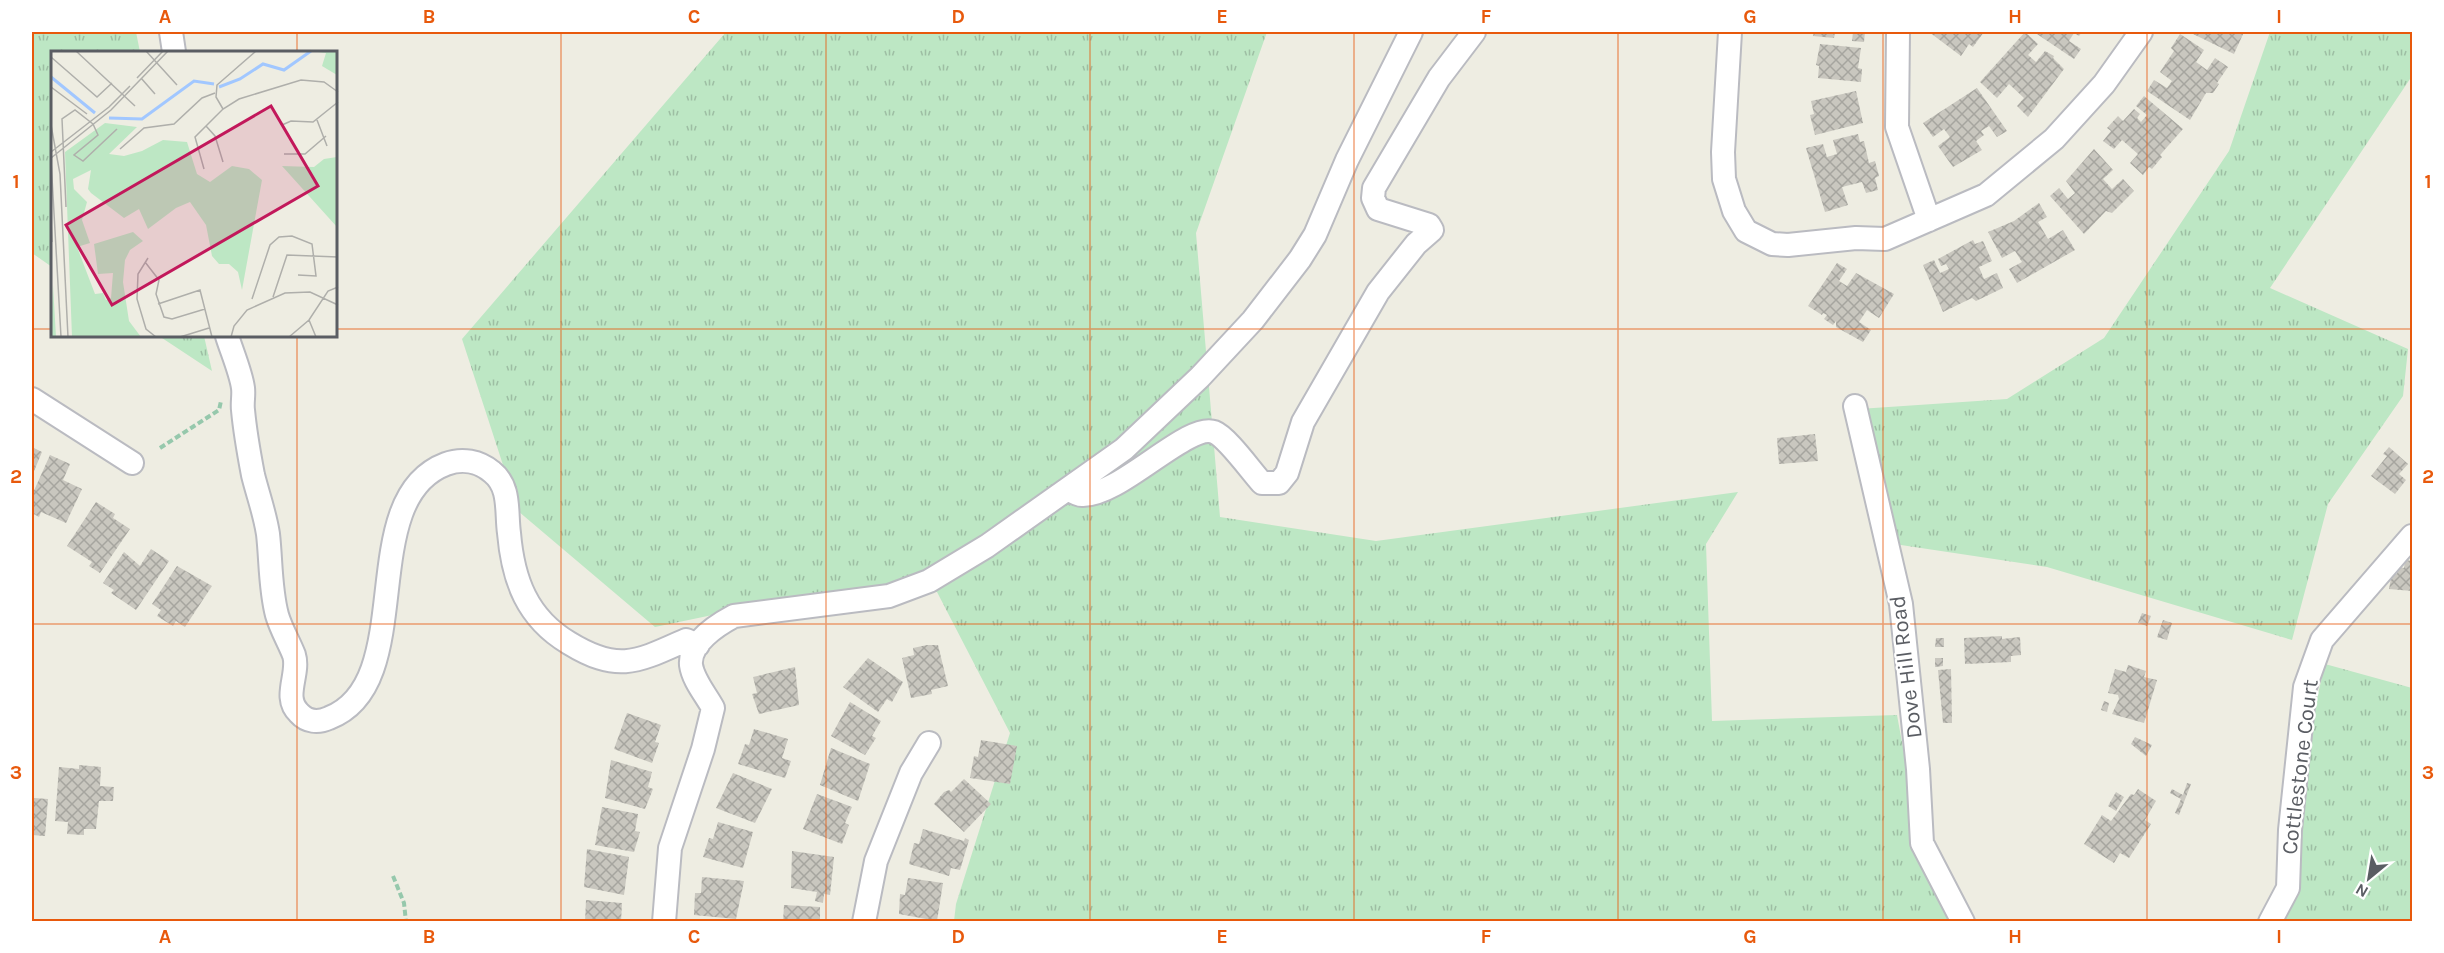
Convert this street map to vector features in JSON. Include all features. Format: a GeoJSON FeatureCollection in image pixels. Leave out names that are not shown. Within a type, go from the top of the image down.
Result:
{"type":"FeatureCollection","features":[{"type":"Feature","properties":{"kind":"street"},"geometry":{"type":"LineString","coordinates":[[171,32],[174,51]]}},
{"type":"Feature","properties":{"kind":"street"},"geometry":{"type":"LineString","coordinates":[[664,921],[670,848],[703,749],[713,708],[695,676],[691,663],[698,645],[714,627],[734,616],[889,596],[929,581],[987,546],[1070,490],[1124,449],[1200,377],[1253,320],[1300,259],[1315,235],[1347,160],[1411,32]]}},
{"type":"Feature","properties":{"kind":"street"},"geometry":{"type":"LineString","coordinates":[[1070,490],[1081,496],[1094,493],[1157,459],[1199,432],[1213,432],[1225,441],[1262,483],[1279,483],[1287,473],[1303,422],[1378,292],[1416,244],[1432,230],[1429,225],[1378,209],[1373,198],[1382,172],[1448,65],[1474,32]]}},
{"type":"Feature","properties":{"kind":"street"},"geometry":{"type":"LineString","coordinates":[[1730,32],[1723,153],[1724,179],[1734,211],[1746,231],[1772,244],[1856,238],[1885,239],[1986,195],[2054,139],[2104,84],[2141,32]]}},
{"type":"Feature","properties":{"kind":"street"},"geometry":{"type":"LineString","coordinates":[[1898,32],[1897,127],[1929,220]]}},
{"type":"Feature","properties":{"kind":"street"},"geometry":{"type":"LineString","coordinates":[[228,338],[243,394],[253,474],[267,531],[276,612],[294,656],[292,702],[303,717],[321,721],[338,714],[361,691],[375,661],[381,639],[392,550],[409,497],[426,474],[452,462],[473,462],[484,466],[495,474],[503,485],[518,580],[532,612],[546,627],[583,651],[603,660],[619,663],[651,656],[686,640],[698,645]]}},
{"type":"Feature","properties":{"kind":"street"},"geometry":{"type":"LineString","coordinates":[[32,399],[132,463]]}},
{"type":"Feature","properties":{"kind":"street","name":"Dove Hill Road"},"geometry":{"type":"LineString","coordinates":[[1855,406],[1901,604],[1918,769],[1922,843],[1963,921]]}},
{"type":"Feature","properties":{"kind":"street","name":"Cottlestone Court"},"geometry":{"type":"LineString","coordinates":[[2270,921],[2288,888],[2290,830],[2306,687],[2322,640],[2412,536]]}},
{"type":"Feature","properties":{"kind":"street"},"geometry":{"type":"LineString","coordinates":[[864,921],[876,861],[911,774],[929,743]]}},
{"type":"Feature","properties":{"kind":"path"},"geometry":{"type":"LineString","coordinates":[[160,448],[219,410],[220,401],[243,394]]}},
{"type":"Feature","properties":{"kind":"path"},"geometry":{"type":"LineString","coordinates":[[393,876],[404,903],[406,921]]}},
{"type":"Feature","properties":{"kind":"green space"},"geometry":{"type":"Polygon","coordinates":[[[32,32],[136,32],[140,51],[51,51],[51,266],[32,253],[32,32]]]}},
{"type":"Feature","properties":{"kind":"green space"},"geometry":{"type":"Polygon","coordinates":[[[726,32],[1267,32],[1196,233],[1220,517],[1376,541],[1738,492],[1706,544],[1712,721],[1897,715],[1917,824],[1961,921],[954,921],[956,904],[1010,733],[937,592],[827,591],[655,627],[518,511],[462,339],[726,32]]]}},
{"type":"Feature","properties":{"kind":"green space"},"geometry":{"type":"Polygon","coordinates":[[[2270,32],[2412,32],[2412,76],[2270,288],[2408,349],[2403,396],[2328,504],[2292,640],[2047,567],[1881,542],[1844,410],[2007,399],[2104,338],[2229,151],[2270,32]]]}},
{"type":"Feature","properties":{"kind":"green space"},"geometry":{"type":"Polygon","coordinates":[[[162,338],[204,338],[212,371],[162,338]]]}},
{"type":"Feature","properties":{"kind":"green space"},"geometry":{"type":"Polygon","coordinates":[[[2325,664],[2412,688],[2412,921],[2261,922],[2275,910],[2297,785],[2325,664]]]}},
{"type":"Feature","properties":{"kind":"building"},"geometry":{"type":"Polygon","coordinates":[[[1814,32],[1835,32],[1834,38],[1813,36],[1814,32]]]}},
{"type":"Feature","properties":{"kind":"building"},"geometry":{"type":"Polygon","coordinates":[[[1853,32],[1865,32],[1864,42],[1852,41],[1853,32]]]}},
{"type":"Feature","properties":{"kind":"building"},"geometry":{"type":"Polygon","coordinates":[[[1929,32],[1984,32],[1973,47],[1969,44],[1961,56],[1929,32]]]}},
{"type":"Feature","properties":{"kind":"building"},"geometry":{"type":"Polygon","coordinates":[[[2025,32],[2038,44],[2028,55],[2036,62],[2045,51],[2054,56],[2053,58],[2064,69],[2028,117],[2017,106],[2024,98],[2009,84],[1997,98],[1980,82],[2025,32]]]}},
{"type":"Feature","properties":{"kind":"building"},"geometry":{"type":"Polygon","coordinates":[[[2034,32],[2082,32],[2079,36],[2074,33],[2069,41],[2081,49],[2074,59],[2034,32]]]}},
{"type":"Feature","properties":{"kind":"building"},"geometry":{"type":"Polygon","coordinates":[[[2189,32],[2244,32],[2234,54],[2189,32]]]}},
{"type":"Feature","properties":{"kind":"building"},"geometry":{"type":"Polygon","coordinates":[[[2180,34],[2204,50],[2196,62],[2207,70],[2215,58],[2228,67],[2213,93],[2206,93],[2190,120],[2147,91],[2154,80],[2167,88],[2172,81],[2160,72],[2174,51],[2171,48],[2180,34]]]}},
{"type":"Feature","properties":{"kind":"building"},"geometry":{"type":"Polygon","coordinates":[[[1820,44],[1861,48],[1858,68],[1862,69],[1861,82],[1818,78],[1819,66],[1816,65],[1820,44]]]}},
{"type":"Feature","properties":{"kind":"building"},"geometry":{"type":"Polygon","coordinates":[[[1977,88],[2007,131],[1997,137],[1989,126],[1981,131],[1984,135],[1976,141],[1982,150],[1953,167],[1938,146],[1950,137],[1944,129],[1933,137],[1923,123],[1977,88]]]}},
{"type":"Feature","properties":{"kind":"building"},"geometry":{"type":"Polygon","coordinates":[[[1856,91],[1863,123],[1815,135],[1810,115],[1814,114],[1811,101],[1856,91]]]}},
{"type":"Feature","properties":{"kind":"building"},"geometry":{"type":"Polygon","coordinates":[[[2144,96],[2183,129],[2160,155],[2162,157],[2152,169],[2149,167],[2143,175],[2130,163],[2138,154],[2122,140],[2114,149],[2103,141],[2111,131],[2107,128],[2118,116],[2123,121],[2134,109],[2140,114],[2137,118],[2141,122],[2147,115],[2136,106],[2144,96]]]}},
{"type":"Feature","properties":{"kind":"building"},"geometry":{"type":"Polygon","coordinates":[[[1858,134],[1860,142],[1864,141],[1869,163],[1875,161],[1879,176],[1875,178],[1878,190],[1866,193],[1862,182],[1842,187],[1848,205],[1825,212],[1806,148],[1823,144],[1827,157],[1837,154],[1833,140],[1858,134]]]}},
{"type":"Feature","properties":{"kind":"building"},"geometry":{"type":"Polygon","coordinates":[[[2094,149],[2113,170],[2103,179],[2112,189],[2123,179],[2134,191],[2112,213],[2106,211],[2084,234],[2050,196],[2059,188],[2068,199],[2075,193],[2066,181],[2094,149]]]}},
{"type":"Feature","properties":{"kind":"building"},"geometry":{"type":"Polygon","coordinates":[[[2039,203],[2047,217],[2038,222],[2048,239],[2063,230],[2075,250],[2017,283],[2009,269],[2022,262],[2015,251],[2002,258],[1988,232],[2014,221],[2039,203]]]}},
{"type":"Feature","properties":{"kind":"building"},"geometry":{"type":"Polygon","coordinates":[[[1973,240],[1975,244],[1983,241],[1992,261],[1979,267],[1984,279],[1997,273],[2003,288],[1976,301],[1972,298],[1943,312],[1923,265],[1934,260],[1940,273],[1949,269],[1946,264],[1941,266],[1938,259],[1973,240]]]}},
{"type":"Feature","properties":{"kind":"building"},"geometry":{"type":"Polygon","coordinates":[[[1837,263],[1847,269],[1839,281],[1847,286],[1856,273],[1894,294],[1879,318],[1867,310],[1859,322],[1871,330],[1863,342],[1836,327],[1836,321],[1833,325],[1824,319],[1827,315],[1823,313],[1822,315],[1808,306],[1837,263]]]}},
{"type":"Feature","properties":{"kind":"building"},"geometry":{"type":"Polygon","coordinates":[[[1815,434],[1818,461],[1779,464],[1777,438],[1815,434]]]}},
{"type":"Feature","properties":{"kind":"building"},"geometry":{"type":"Polygon","coordinates":[[[32,447],[42,452],[32,476],[32,447]]]}},
{"type":"Feature","properties":{"kind":"building"},"geometry":{"type":"Polygon","coordinates":[[[2389,447],[2408,464],[2399,474],[2406,480],[2395,494],[2371,476],[2387,456],[2383,454],[2389,447]]]}},
{"type":"Feature","properties":{"kind":"building"},"geometry":{"type":"Polygon","coordinates":[[[50,455],[70,464],[63,480],[82,489],[66,523],[41,512],[39,517],[32,513],[32,495],[50,455]]]}},
{"type":"Feature","properties":{"kind":"building"},"geometry":{"type":"Polygon","coordinates":[[[96,502],[115,514],[113,518],[130,529],[100,573],[89,566],[92,562],[67,546],[96,502]]]}},
{"type":"Feature","properties":{"kind":"building"},"geometry":{"type":"Polygon","coordinates":[[[151,549],[169,561],[136,610],[111,593],[114,590],[103,583],[124,552],[140,566],[151,549]]]}},
{"type":"Feature","properties":{"kind":"building"},"geometry":{"type":"Polygon","coordinates":[[[2405,560],[2412,561],[2412,591],[2389,589],[2392,573],[2397,574],[2398,567],[2404,568],[2405,560]]]}},
{"type":"Feature","properties":{"kind":"building"},"geometry":{"type":"Polygon","coordinates":[[[177,566],[212,586],[185,627],[176,621],[173,626],[157,616],[161,610],[152,604],[177,566]]]}},
{"type":"Feature","properties":{"kind":"building"},"geometry":{"type":"Polygon","coordinates":[[[2142,613],[2151,616],[2147,626],[2138,623],[2142,613]]]}},
{"type":"Feature","properties":{"kind":"building"},"geometry":{"type":"Polygon","coordinates":[[[2163,620],[2172,623],[2167,640],[2157,637],[2163,620]]]}},
{"type":"Feature","properties":{"kind":"building"},"geometry":{"type":"Polygon","coordinates":[[[2002,636],[2002,639],[2020,637],[2021,655],[2011,656],[2011,662],[1965,664],[1964,638],[2002,636]]]}},
{"type":"Feature","properties":{"kind":"building"},"geometry":{"type":"Polygon","coordinates":[[[1936,638],[1944,638],[1944,647],[1935,647],[1936,638]]]}},
{"type":"Feature","properties":{"kind":"building"},"geometry":{"type":"Polygon","coordinates":[[[938,645],[948,686],[931,690],[932,694],[911,698],[902,658],[914,655],[913,648],[938,645]]]}},
{"type":"Feature","properties":{"kind":"building"},"geometry":{"type":"Polygon","coordinates":[[[868,658],[903,682],[892,702],[887,699],[878,712],[843,687],[868,658]]]}},
{"type":"Feature","properties":{"kind":"building"},"geometry":{"type":"Polygon","coordinates":[[[1935,658],[1943,658],[1943,666],[1935,667],[1935,658]]]}},
{"type":"Feature","properties":{"kind":"building"},"geometry":{"type":"Polygon","coordinates":[[[2128,665],[2146,671],[2144,677],[2157,680],[2144,723],[2112,714],[2119,699],[2118,695],[2108,693],[2115,669],[2126,672],[2128,665]]]}},
{"type":"Feature","properties":{"kind":"building"},"geometry":{"type":"Polygon","coordinates":[[[795,667],[799,705],[759,714],[752,694],[757,693],[753,677],[795,667]]]}},
{"type":"Feature","properties":{"kind":"building"},"geometry":{"type":"Polygon","coordinates":[[[1951,669],[1952,723],[1943,723],[1938,670],[1951,669]]]}},
{"type":"Feature","properties":{"kind":"building"},"geometry":{"type":"Polygon","coordinates":[[[2104,701],[2109,703],[2107,712],[2101,710],[2104,701]]]}},
{"type":"Feature","properties":{"kind":"building"},"geometry":{"type":"Polygon","coordinates":[[[850,702],[881,721],[872,736],[876,738],[865,755],[831,736],[850,702]]]}},
{"type":"Feature","properties":{"kind":"building"},"geometry":{"type":"Polygon","coordinates":[[[627,713],[661,725],[655,742],[659,743],[652,763],[614,749],[627,713]]]}},
{"type":"Feature","properties":{"kind":"building"},"geometry":{"type":"Polygon","coordinates":[[[754,729],[788,739],[782,758],[791,761],[785,778],[738,764],[745,744],[749,745],[754,729]]]}},
{"type":"Feature","properties":{"kind":"building"},"geometry":{"type":"Polygon","coordinates":[[[2135,737],[2152,745],[2146,756],[2131,744],[2135,737]]]}},
{"type":"Feature","properties":{"kind":"building"},"geometry":{"type":"Polygon","coordinates":[[[981,740],[1017,746],[1010,784],[970,778],[974,756],[978,757],[981,740]]]}},
{"type":"Feature","properties":{"kind":"building"},"geometry":{"type":"Polygon","coordinates":[[[831,748],[870,764],[858,801],[820,785],[831,748]]]}},
{"type":"Feature","properties":{"kind":"building"},"geometry":{"type":"Polygon","coordinates":[[[611,760],[652,772],[648,787],[653,789],[645,809],[605,798],[611,760]]]}},
{"type":"Feature","properties":{"kind":"building"},"geometry":{"type":"Polygon","coordinates":[[[79,765],[101,767],[100,786],[114,787],[113,801],[99,801],[96,829],[84,829],[84,835],[67,834],[68,822],[55,821],[59,767],[79,769],[79,765]]]}},
{"type":"Feature","properties":{"kind":"building"},"geometry":{"type":"Polygon","coordinates":[[[733,773],[772,789],[755,823],[716,808],[733,773]]]}},
{"type":"Feature","properties":{"kind":"building"},"geometry":{"type":"Polygon","coordinates":[[[964,779],[991,804],[964,832],[934,804],[944,792],[949,790],[951,792],[964,779]]]}},
{"type":"Feature","properties":{"kind":"building"},"geometry":{"type":"Polygon","coordinates":[[[2187,783],[2191,784],[2179,815],[2175,813],[2181,799],[2170,793],[2172,789],[2183,795],[2187,783]]]}},
{"type":"Feature","properties":{"kind":"building"},"geometry":{"type":"Polygon","coordinates":[[[2138,789],[2156,801],[2145,820],[2151,824],[2129,858],[2120,853],[2114,863],[2084,844],[2102,815],[2111,821],[2131,794],[2134,795],[2138,789]]]}},
{"type":"Feature","properties":{"kind":"building"},"geometry":{"type":"Polygon","coordinates":[[[2116,792],[2124,797],[2116,811],[2108,806],[2116,792]]]}},
{"type":"Feature","properties":{"kind":"building"},"geometry":{"type":"Polygon","coordinates":[[[817,794],[852,807],[845,823],[849,825],[842,844],[803,829],[817,794]]]}},
{"type":"Feature","properties":{"kind":"building"},"geometry":{"type":"Polygon","coordinates":[[[34,798],[48,799],[45,836],[32,835],[32,801],[34,798]]]}},
{"type":"Feature","properties":{"kind":"building"},"geometry":{"type":"Polygon","coordinates":[[[602,807],[638,814],[635,831],[640,832],[634,852],[595,845],[602,807]]]}},
{"type":"Feature","properties":{"kind":"building"},"geometry":{"type":"Polygon","coordinates":[[[718,822],[753,832],[743,868],[703,857],[709,838],[713,839],[718,822]]]}},
{"type":"Feature","properties":{"kind":"building"},"geometry":{"type":"Polygon","coordinates":[[[923,829],[964,841],[965,838],[969,840],[960,870],[951,868],[949,876],[909,864],[914,843],[919,844],[923,829]]]}},
{"type":"Feature","properties":{"kind":"building"},"geometry":{"type":"Polygon","coordinates":[[[587,849],[629,857],[624,895],[584,887],[587,849]]]}},
{"type":"Feature","properties":{"kind":"building"},"geometry":{"type":"Polygon","coordinates":[[[792,851],[834,857],[830,895],[824,894],[823,903],[815,901],[817,892],[791,888],[792,851]]]}},
{"type":"Feature","properties":{"kind":"building"},"geometry":{"type":"Polygon","coordinates":[[[702,877],[744,881],[736,919],[694,915],[695,893],[701,893],[702,877]]]}},
{"type":"Feature","properties":{"kind":"building"},"geometry":{"type":"Polygon","coordinates":[[[908,878],[943,883],[937,921],[899,914],[900,894],[905,895],[908,878]]]}},
{"type":"Feature","properties":{"kind":"building"},"geometry":{"type":"Polygon","coordinates":[[[586,900],[622,903],[621,922],[585,922],[586,900]]]}},
{"type":"Feature","properties":{"kind":"building"},"geometry":{"type":"Polygon","coordinates":[[[784,905],[820,907],[820,922],[783,922],[784,905]]]}}]}
